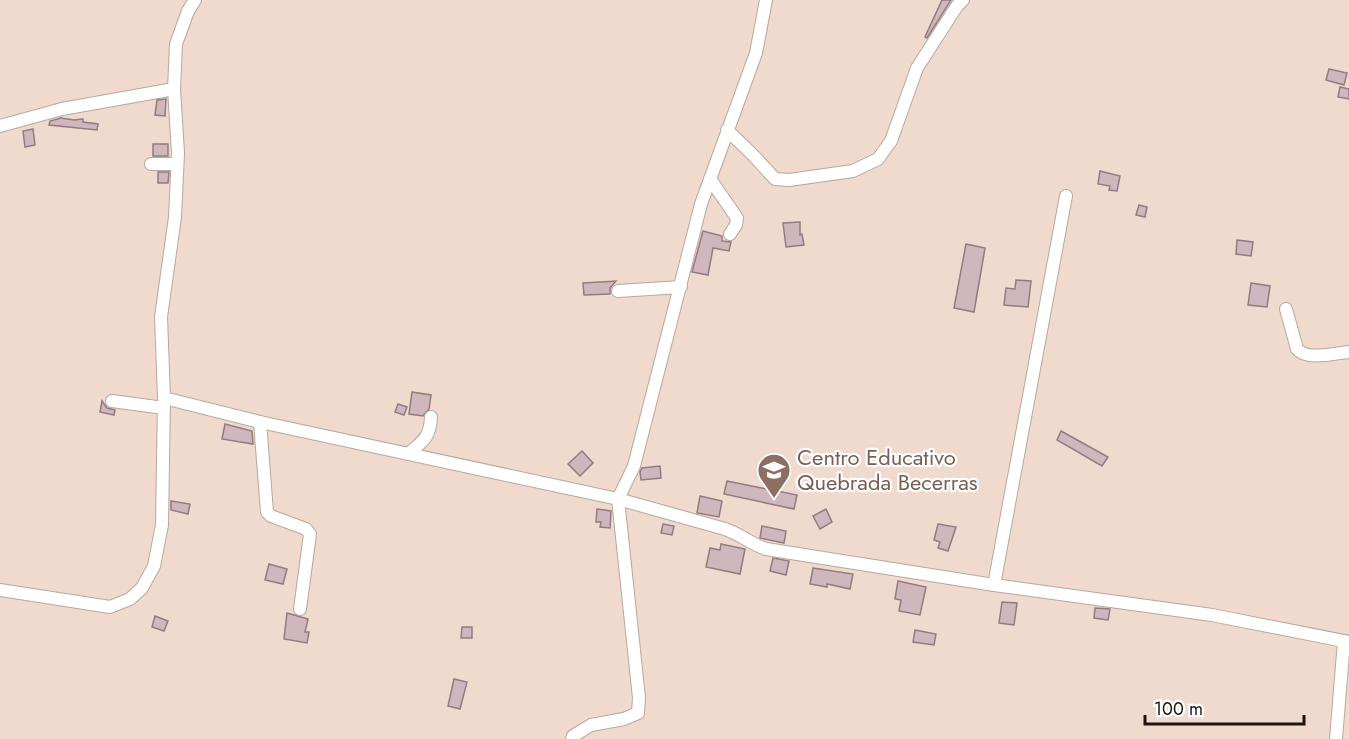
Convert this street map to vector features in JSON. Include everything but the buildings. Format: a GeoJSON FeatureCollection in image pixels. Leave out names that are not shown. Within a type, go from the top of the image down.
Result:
{"type":"FeatureCollection","features":[{"type":"Feature","properties":{"kind":"street"},"geometry":{"type":"LineString","coordinates":[[0,590],[110,607],[130,599],[142,588],[154,566],[162,525],[164,403],[161,317],[175,217],[176,44],[188,11],[195,0]]}},
{"type":"Feature","properties":{"kind":"street"},"geometry":{"type":"LineString","coordinates":[[572,739],[573,736],[591,725],[624,719],[638,713],[639,698],[618,499],[634,466],[702,204],[756,53],[766,0]]}},
{"type":"Feature","properties":{"kind":"street"},"geometry":{"type":"LineString","coordinates":[[727,130],[775,178],[789,180],[852,171],[878,159],[891,141],[917,68],[963,0]]}},
{"type":"Feature","properties":{"kind":"street"},"geometry":{"type":"LineString","coordinates":[[0,126],[62,109],[174,89]]}},
{"type":"Feature","properties":{"kind":"street"},"geometry":{"type":"LineString","coordinates":[[151,165],[177,164]]}},
{"type":"Feature","properties":{"kind":"street"},"geometry":{"type":"LineString","coordinates":[[710,179],[736,218],[736,225],[730,234]]}},
{"type":"Feature","properties":{"kind":"street"},"geometry":{"type":"LineString","coordinates":[[994,585],[1066,196]]}},
{"type":"Feature","properties":{"kind":"street"},"geometry":{"type":"LineString","coordinates":[[618,291],[681,287]]}},
{"type":"Feature","properties":{"kind":"street"},"geometry":{"type":"LineString","coordinates":[[1286,309],[1300,353],[1312,355],[1349,352]]}},
{"type":"Feature","properties":{"kind":"street"},"geometry":{"type":"LineString","coordinates":[[112,401],[164,403],[618,499],[740,534],[756,546],[766,549],[994,585],[1212,615],[1346,641],[1336,739]]}},
{"type":"Feature","properties":{"kind":"street"},"geometry":{"type":"LineString","coordinates":[[408,454],[429,434],[432,417]]}},
{"type":"Feature","properties":{"kind":"street"},"geometry":{"type":"LineString","coordinates":[[260,422],[267,512],[271,516],[306,529],[310,534],[300,609]]}},
{"type":"Feature","properties":{"kind":"place","name":"Centro Educativo Quebrada Becerras"},"geometry":{"type":"Point","coordinates":[774,499]}}]}
